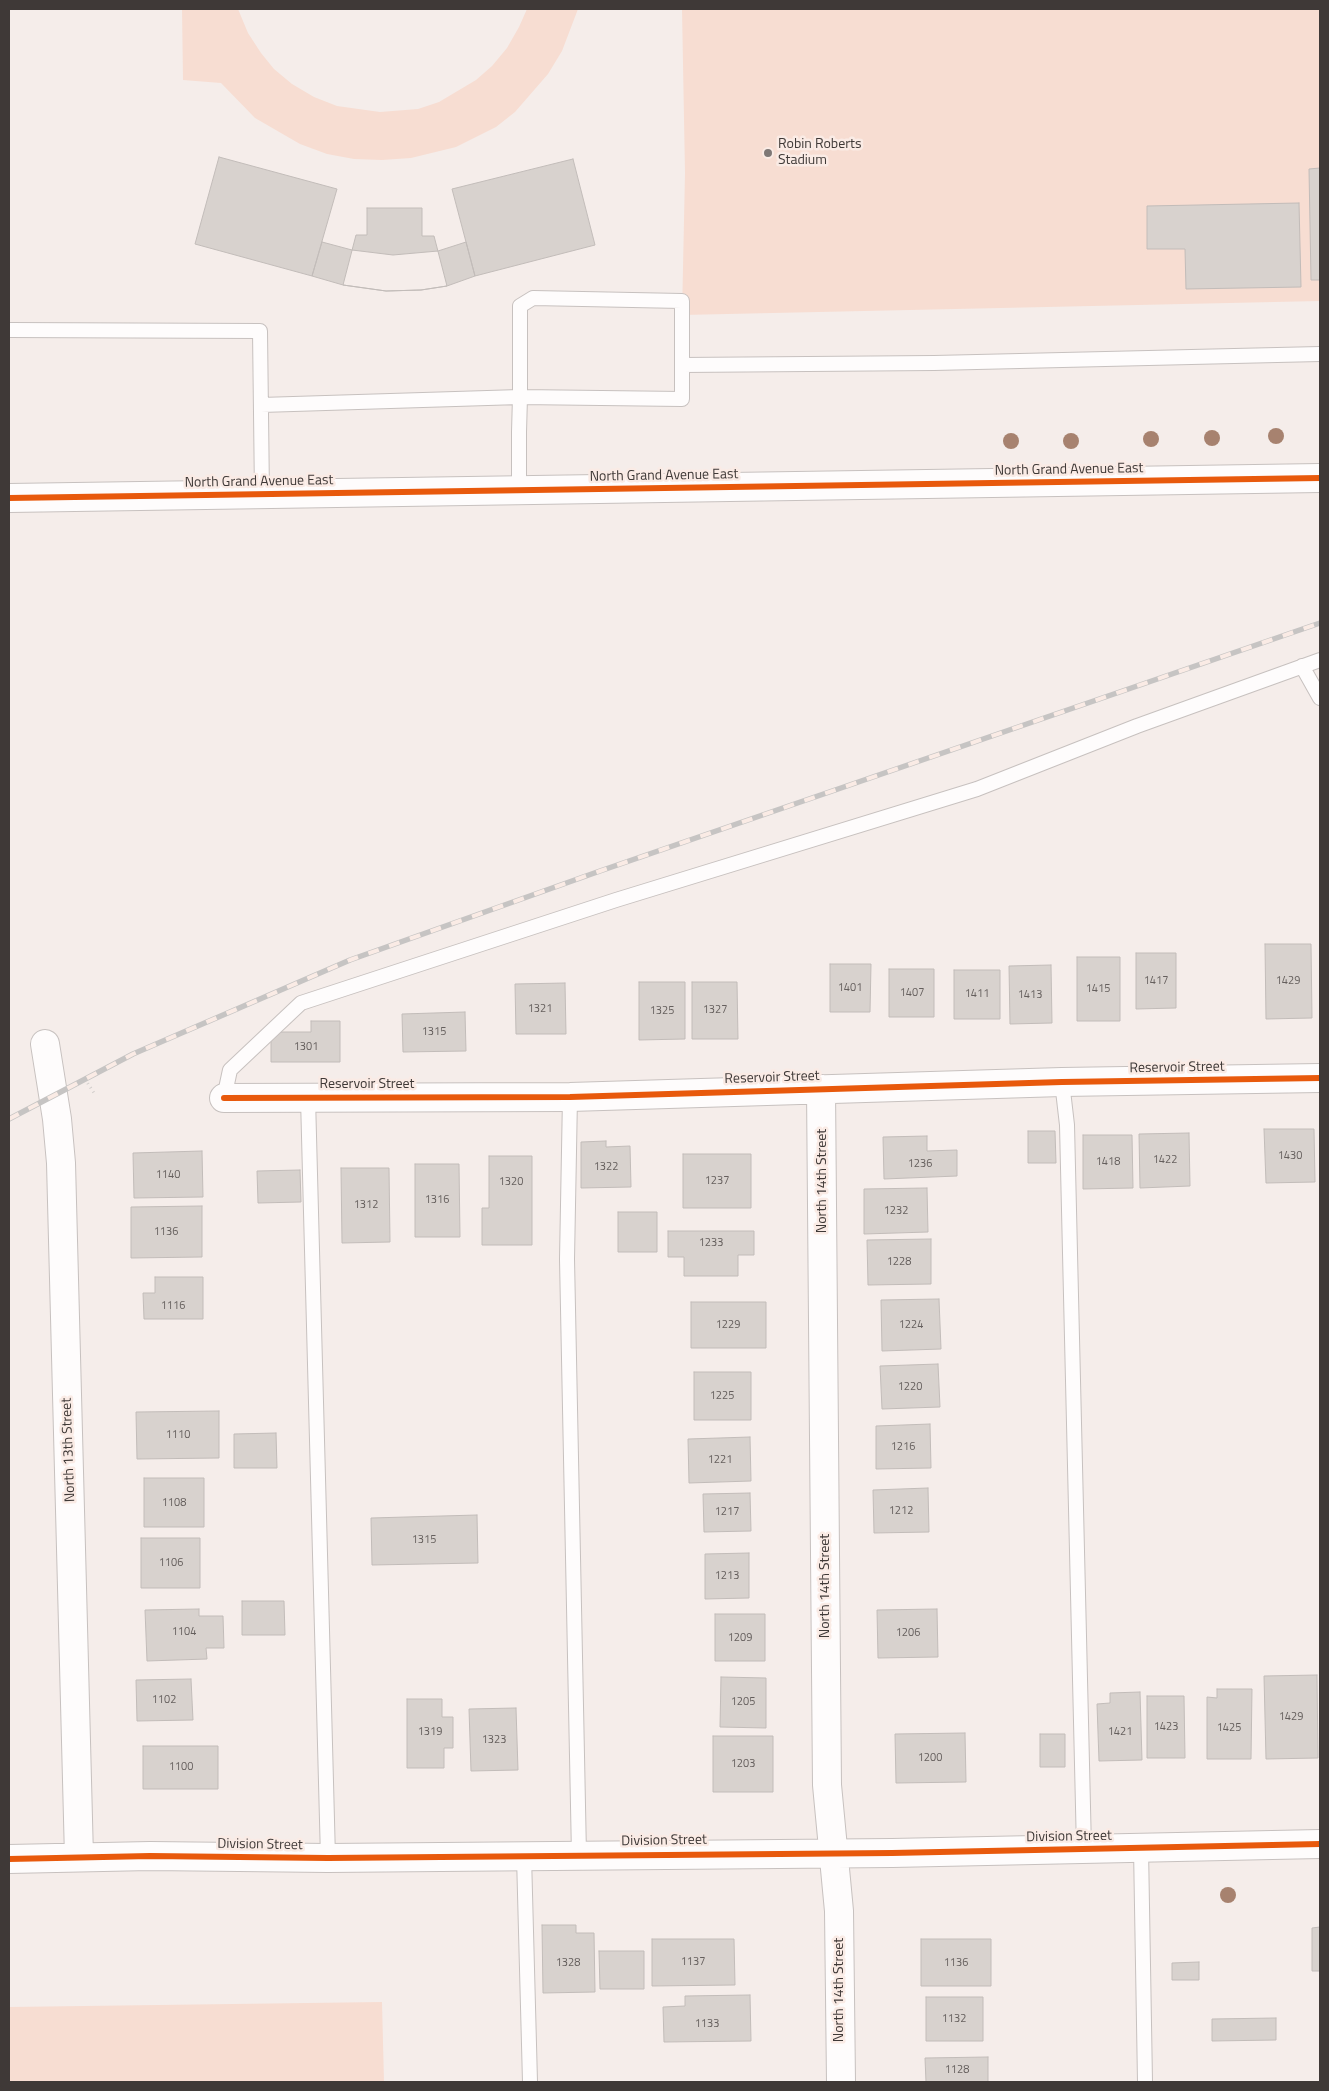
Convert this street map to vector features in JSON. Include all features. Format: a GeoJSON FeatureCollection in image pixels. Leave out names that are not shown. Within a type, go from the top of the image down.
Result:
{"type":"FeatureCollection","features":[{"type":"Feature","properties":{"kind":"street","name":"North Grand Avenue East"},"geometry":{"type":"LineString","coordinates":[[9,498],[1320,478]]}},
{"type":"Feature","properties":{"kind":"street","name":"North 13th Street"},"geometry":{"type":"LineString","coordinates":[[45,1044],[57,1118],[61,1163],[79,1857]]}},
{"type":"Feature","properties":{"kind":"street","name":"Reservoir Street"},"geometry":{"type":"LineString","coordinates":[[224,1098],[570,1097],[1062,1082],[1320,1078]]}},
{"type":"Feature","properties":{"kind":"street","name":"North 14th Street"},"geometry":{"type":"LineString","coordinates":[[822,1089],[827,1785],[840,1930],[840,2082]]}},
{"type":"Feature","properties":{"kind":"street","name":"Division Street"},"geometry":{"type":"LineString","coordinates":[[9,1859],[79,1857],[328,1858],[524,1856],[1320,1844]]}},
{"type":"Feature","properties":{"kind":"lane"},"geometry":{"type":"LineString","coordinates":[[261,405],[520,396],[682,399],[682,301],[533,298],[520,306],[520,396],[519,490]]}},
{"type":"Feature","properties":{"kind":"lane"},"geometry":{"type":"LineString","coordinates":[[9,330],[260,331],[262,495]]}},
{"type":"Feature","properties":{"kind":"lane"},"geometry":{"type":"LineString","coordinates":[[682,364],[934,363],[1320,354]]}},
{"type":"Feature","properties":{"kind":"lane"},"geometry":{"type":"LineString","coordinates":[[224,1098],[230,1070],[301,1003],[616,900],[977,789],[1137,726],[1320,660]]}},
{"type":"Feature","properties":{"kind":"lane"},"geometry":{"type":"LineString","coordinates":[[1302,666],[1320,698]]}},
{"type":"Feature","properties":{"kind":"lane"},"geometry":{"type":"LineString","coordinates":[[1062,1082],[1066,1125],[1084,1849]]}},
{"type":"Feature","properties":{"kind":"lane"},"geometry":{"type":"LineString","coordinates":[[570,1097],[567,1259],[579,1854]]}},
{"type":"Feature","properties":{"kind":"lane"},"geometry":{"type":"LineString","coordinates":[[308,1098],[328,1858]]}},
{"type":"Feature","properties":{"kind":"lane"},"geometry":{"type":"LineString","coordinates":[[1141,1848],[1145,2082]]}},
{"type":"Feature","properties":{"kind":"lane"},"geometry":{"type":"LineString","coordinates":[[524,1856],[530,2082]]}},
{"type":"Feature","properties":{"kind":"path"},"geometry":{"type":"LineString","coordinates":[[85,1079],[94,1093]]}},
{"type":"Feature","properties":{"kind":"shaded area"},"geometry":{"type":"Polygon","coordinates":[[[182,9],[238,9],[248,33],[261,53],[274,69],[292,84],[314,97],[337,106],[380,112],[418,109],[439,102],[476,80],[492,66],[507,48],[527,9],[578,9],[562,51],[548,74],[515,112],[496,127],[456,147],[411,158],[382,160],[354,159],[327,154],[300,144],[255,118],[221,83],[183,80],[182,9]]]}},
{"type":"Feature","properties":{"kind":"shaded area"},"geometry":{"type":"Polygon","coordinates":[[[682,9],[1320,9],[1320,301],[682,315],[685,173],[682,9]]]}},
{"type":"Feature","properties":{"kind":"shaded area"},"geometry":{"type":"Polygon","coordinates":[[[382,2002],[384,2082],[9,2082],[9,2007],[382,2002]]]}},
{"type":"Feature","properties":{"kind":"building"},"geometry":{"type":"Polygon","coordinates":[[[219,157],[337,189],[312,276],[195,244],[219,157]]]}},
{"type":"Feature","properties":{"kind":"building"},"geometry":{"type":"Polygon","coordinates":[[[573,159],[595,245],[475,276],[452,189],[573,159]]]}},
{"type":"Feature","properties":{"kind":"building"},"geometry":{"type":"Polygon","coordinates":[[[1320,168],[1320,280],[1311,280],[1309,169],[1320,168]]]}},
{"type":"Feature","properties":{"kind":"building"},"geometry":{"type":"Polygon","coordinates":[[[1299,203],[1301,287],[1186,289],[1185,249],[1147,249],[1147,206],[1299,203]]]}},
{"type":"Feature","properties":{"kind":"building"},"geometry":{"type":"Polygon","coordinates":[[[367,208],[422,208],[422,236],[434,236],[447,286],[421,290],[386,291],[343,285],[356,235],[367,235],[367,208]]]}},
{"type":"Feature","properties":{"kind":"building"},"geometry":{"type":"Polygon","coordinates":[[[322,242],[352,250],[393,255],[438,251],[466,242],[475,276],[447,286],[421,290],[386,291],[343,285],[312,276],[322,242]]]}},
{"type":"Feature","properties":{"kind":"building"},"geometry":{"type":"Polygon","coordinates":[[[1265,944],[1311,944],[1312,1018],[1266,1019],[1265,944]]]}},
{"type":"Feature","properties":{"kind":"building"},"geometry":{"type":"Polygon","coordinates":[[[1136,953],[1176,953],[1176,1008],[1136,1009],[1136,953]]]}},
{"type":"Feature","properties":{"kind":"building"},"geometry":{"type":"Polygon","coordinates":[[[1077,957],[1120,957],[1120,1021],[1077,1021],[1077,957]]]}},
{"type":"Feature","properties":{"kind":"building"},"geometry":{"type":"Polygon","coordinates":[[[830,964],[871,964],[870,1012],[830,1012],[830,964]]]}},
{"type":"Feature","properties":{"kind":"building"},"geometry":{"type":"Polygon","coordinates":[[[1051,965],[1052,1023],[1010,1024],[1009,966],[1051,965]]]}},
{"type":"Feature","properties":{"kind":"building"},"geometry":{"type":"Polygon","coordinates":[[[889,969],[934,969],[934,1017],[889,1017],[889,969]]]}},
{"type":"Feature","properties":{"kind":"building"},"geometry":{"type":"Polygon","coordinates":[[[954,970],[1000,970],[1000,1019],[954,1019],[954,970]]]}},
{"type":"Feature","properties":{"kind":"building"},"geometry":{"type":"Polygon","coordinates":[[[639,982],[685,982],[685,1039],[639,1040],[639,982]]]}},
{"type":"Feature","properties":{"kind":"building"},"geometry":{"type":"Polygon","coordinates":[[[692,982],[737,982],[738,1039],[692,1039],[692,982]]]}},
{"type":"Feature","properties":{"kind":"building"},"geometry":{"type":"Polygon","coordinates":[[[565,983],[566,1034],[516,1034],[515,984],[565,983]]]}},
{"type":"Feature","properties":{"kind":"building"},"geometry":{"type":"Polygon","coordinates":[[[465,1012],[466,1051],[403,1052],[402,1014],[465,1012]]]}},
{"type":"Feature","properties":{"kind":"building"},"geometry":{"type":"Polygon","coordinates":[[[311,1021],[340,1021],[340,1062],[271,1062],[271,1032],[311,1032],[311,1021]]]}},
{"type":"Feature","properties":{"kind":"building"},"geometry":{"type":"Polygon","coordinates":[[[1264,1129],[1314,1129],[1315,1182],[1266,1183],[1264,1129]]]}},
{"type":"Feature","properties":{"kind":"building"},"geometry":{"type":"Polygon","coordinates":[[[1028,1131],[1055,1131],[1056,1163],[1028,1163],[1028,1131]]]}},
{"type":"Feature","properties":{"kind":"building"},"geometry":{"type":"Polygon","coordinates":[[[1189,1133],[1190,1186],[1140,1188],[1139,1134],[1189,1133]]]}},
{"type":"Feature","properties":{"kind":"building"},"geometry":{"type":"Polygon","coordinates":[[[1083,1135],[1132,1135],[1133,1188],[1083,1189],[1083,1135]]]}},
{"type":"Feature","properties":{"kind":"building"},"geometry":{"type":"Polygon","coordinates":[[[927,1136],[927,1151],[957,1150],[957,1176],[884,1179],[883,1137],[927,1136]]]}},
{"type":"Feature","properties":{"kind":"building"},"geometry":{"type":"Polygon","coordinates":[[[606,1141],[606,1147],[630,1146],[631,1187],[581,1188],[581,1142],[606,1141]]]}},
{"type":"Feature","properties":{"kind":"building"},"geometry":{"type":"Polygon","coordinates":[[[202,1151],[203,1197],[134,1198],[133,1153],[202,1151]]]}},
{"type":"Feature","properties":{"kind":"building"},"geometry":{"type":"Polygon","coordinates":[[[683,1154],[751,1154],[751,1208],[683,1208],[683,1154]]]}},
{"type":"Feature","properties":{"kind":"building"},"geometry":{"type":"Polygon","coordinates":[[[489,1156],[532,1156],[532,1245],[482,1245],[482,1208],[489,1208],[489,1156]]]}},
{"type":"Feature","properties":{"kind":"building"},"geometry":{"type":"Polygon","coordinates":[[[415,1164],[459,1164],[460,1237],[415,1237],[415,1164]]]}},
{"type":"Feature","properties":{"kind":"building"},"geometry":{"type":"Polygon","coordinates":[[[341,1168],[389,1168],[390,1242],[342,1243],[341,1168]]]}},
{"type":"Feature","properties":{"kind":"building"},"geometry":{"type":"Polygon","coordinates":[[[300,1170],[301,1202],[258,1203],[257,1171],[300,1170]]]}},
{"type":"Feature","properties":{"kind":"building"},"geometry":{"type":"Polygon","coordinates":[[[927,1188],[928,1232],[864,1234],[864,1189],[927,1188]]]}},
{"type":"Feature","properties":{"kind":"building"},"geometry":{"type":"Polygon","coordinates":[[[202,1206],[202,1257],[131,1258],[131,1207],[202,1206]]]}},
{"type":"Feature","properties":{"kind":"building"},"geometry":{"type":"Polygon","coordinates":[[[618,1212],[657,1212],[657,1252],[618,1252],[618,1212]]]}},
{"type":"Feature","properties":{"kind":"building"},"geometry":{"type":"Polygon","coordinates":[[[668,1231],[754,1231],[754,1255],[738,1255],[738,1276],[684,1276],[684,1257],[668,1257],[668,1231]]]}},
{"type":"Feature","properties":{"kind":"building"},"geometry":{"type":"Polygon","coordinates":[[[931,1239],[931,1284],[868,1285],[867,1240],[931,1239]]]}},
{"type":"Feature","properties":{"kind":"building"},"geometry":{"type":"Polygon","coordinates":[[[155,1277],[203,1277],[203,1319],[144,1319],[143,1293],[155,1293],[155,1277]]]}},
{"type":"Feature","properties":{"kind":"building"},"geometry":{"type":"Polygon","coordinates":[[[939,1299],[941,1349],[882,1351],[881,1300],[939,1299]]]}},
{"type":"Feature","properties":{"kind":"building"},"geometry":{"type":"Polygon","coordinates":[[[691,1302],[766,1302],[766,1348],[691,1348],[691,1302]]]}},
{"type":"Feature","properties":{"kind":"building"},"geometry":{"type":"Polygon","coordinates":[[[938,1364],[940,1407],[882,1409],[880,1366],[938,1364]]]}},
{"type":"Feature","properties":{"kind":"building"},"geometry":{"type":"Polygon","coordinates":[[[694,1372],[751,1372],[751,1420],[694,1420],[694,1372]]]}},
{"type":"Feature","properties":{"kind":"building"},"geometry":{"type":"Polygon","coordinates":[[[219,1411],[219,1458],[137,1459],[136,1412],[219,1411]]]}},
{"type":"Feature","properties":{"kind":"building"},"geometry":{"type":"Polygon","coordinates":[[[930,1424],[931,1468],[876,1469],[876,1426],[930,1424]]]}},
{"type":"Feature","properties":{"kind":"building"},"geometry":{"type":"Polygon","coordinates":[[[276,1433],[277,1468],[234,1468],[234,1434],[276,1433]]]}},
{"type":"Feature","properties":{"kind":"building"},"geometry":{"type":"Polygon","coordinates":[[[750,1437],[751,1481],[689,1483],[688,1439],[750,1437]]]}},
{"type":"Feature","properties":{"kind":"building"},"geometry":{"type":"Polygon","coordinates":[[[144,1478],[204,1478],[204,1527],[144,1527],[144,1478]]]}},
{"type":"Feature","properties":{"kind":"building"},"geometry":{"type":"Polygon","coordinates":[[[928,1488],[929,1532],[874,1533],[873,1490],[928,1488]]]}},
{"type":"Feature","properties":{"kind":"building"},"geometry":{"type":"Polygon","coordinates":[[[750,1493],[751,1531],[704,1532],[703,1494],[750,1493]]]}},
{"type":"Feature","properties":{"kind":"building"},"geometry":{"type":"Polygon","coordinates":[[[477,1515],[478,1563],[372,1565],[371,1518],[477,1515]]]}},
{"type":"Feature","properties":{"kind":"building"},"geometry":{"type":"Polygon","coordinates":[[[141,1538],[200,1538],[200,1588],[141,1588],[141,1538]]]}},
{"type":"Feature","properties":{"kind":"building"},"geometry":{"type":"Polygon","coordinates":[[[749,1553],[749,1598],[705,1599],[705,1554],[749,1553]]]}},
{"type":"Feature","properties":{"kind":"building"},"geometry":{"type":"Polygon","coordinates":[[[242,1601],[284,1601],[285,1635],[242,1635],[242,1601]]]}},
{"type":"Feature","properties":{"kind":"building"},"geometry":{"type":"Polygon","coordinates":[[[199,1609],[199,1616],[223,1616],[224,1648],[206,1648],[207,1659],[147,1661],[145,1610],[199,1609]]]}},
{"type":"Feature","properties":{"kind":"building"},"geometry":{"type":"Polygon","coordinates":[[[937,1609],[938,1657],[878,1658],[877,1610],[937,1609]]]}},
{"type":"Feature","properties":{"kind":"building"},"geometry":{"type":"Polygon","coordinates":[[[715,1614],[765,1614],[765,1661],[715,1661],[715,1614]]]}},
{"type":"Feature","properties":{"kind":"building"},"geometry":{"type":"Polygon","coordinates":[[[1317,1675],[1318,1758],[1266,1759],[1264,1676],[1317,1675]]]}},
{"type":"Feature","properties":{"kind":"building"},"geometry":{"type":"Polygon","coordinates":[[[721,1677],[766,1678],[766,1728],[720,1727],[721,1677]]]}},
{"type":"Feature","properties":{"kind":"building"},"geometry":{"type":"Polygon","coordinates":[[[191,1679],[193,1720],[137,1721],[136,1680],[191,1679]]]}},
{"type":"Feature","properties":{"kind":"building"},"geometry":{"type":"Polygon","coordinates":[[[1217,1689],[1252,1689],[1251,1759],[1207,1759],[1207,1697],[1217,1698],[1217,1689]]]}},
{"type":"Feature","properties":{"kind":"building"},"geometry":{"type":"Polygon","coordinates":[[[1140,1692],[1142,1760],[1099,1761],[1097,1704],[1110,1703],[1110,1693],[1140,1692]]]}},
{"type":"Feature","properties":{"kind":"building"},"geometry":{"type":"Polygon","coordinates":[[[1147,1696],[1184,1696],[1185,1758],[1147,1758],[1147,1696]]]}},
{"type":"Feature","properties":{"kind":"building"},"geometry":{"type":"Polygon","coordinates":[[[407,1699],[442,1699],[442,1717],[453,1717],[453,1748],[444,1748],[444,1768],[407,1768],[407,1699]]]}},
{"type":"Feature","properties":{"kind":"building"},"geometry":{"type":"Polygon","coordinates":[[[516,1708],[518,1770],[471,1771],[469,1709],[516,1708]]]}},
{"type":"Feature","properties":{"kind":"building"},"geometry":{"type":"Polygon","coordinates":[[[965,1733],[966,1782],[896,1783],[895,1734],[965,1733]]]}},
{"type":"Feature","properties":{"kind":"building"},"geometry":{"type":"Polygon","coordinates":[[[1040,1734],[1065,1734],[1065,1767],[1040,1767],[1040,1734]]]}},
{"type":"Feature","properties":{"kind":"building"},"geometry":{"type":"Polygon","coordinates":[[[713,1736],[773,1736],[773,1792],[713,1792],[713,1736]]]}},
{"type":"Feature","properties":{"kind":"building"},"geometry":{"type":"Polygon","coordinates":[[[143,1746],[218,1746],[218,1789],[143,1789],[143,1746]]]}},
{"type":"Feature","properties":{"kind":"building"},"geometry":{"type":"Polygon","coordinates":[[[542,1925],[576,1925],[576,1933],[594,1933],[595,1992],[543,1993],[542,1925]]]}},
{"type":"Feature","properties":{"kind":"building"},"geometry":{"type":"Polygon","coordinates":[[[1320,1927],[1320,1971],[1312,1971],[1312,1928],[1320,1927]]]}},
{"type":"Feature","properties":{"kind":"building"},"geometry":{"type":"Polygon","coordinates":[[[652,1939],[734,1939],[735,1985],[652,1986],[652,1939]]]}},
{"type":"Feature","properties":{"kind":"building"},"geometry":{"type":"Polygon","coordinates":[[[921,1939],[991,1939],[991,1986],[921,1986],[921,1939]]]}},
{"type":"Feature","properties":{"kind":"building"},"geometry":{"type":"Polygon","coordinates":[[[599,1951],[644,1951],[644,1989],[600,1989],[599,1951]]]}},
{"type":"Feature","properties":{"kind":"building"},"geometry":{"type":"Polygon","coordinates":[[[1199,1962],[1199,1980],[1172,1980],[1172,1963],[1199,1962]]]}},
{"type":"Feature","properties":{"kind":"building"},"geometry":{"type":"Polygon","coordinates":[[[750,1995],[751,2041],[664,2042],[663,2007],[685,2006],[685,1996],[750,1995]]]}},
{"type":"Feature","properties":{"kind":"building"},"geometry":{"type":"Polygon","coordinates":[[[926,1997],[983,1997],[983,2041],[926,2041],[926,1997]]]}},
{"type":"Feature","properties":{"kind":"building"},"geometry":{"type":"Polygon","coordinates":[[[1276,2018],[1276,2040],[1212,2041],[1212,2019],[1276,2018]]]}},
{"type":"Feature","properties":{"kind":"building"},"geometry":{"type":"Polygon","coordinates":[[[988,2057],[988,2082],[926,2082],[925,2058],[988,2057]]]}},
{"type":"Feature","properties":{"kind":"railway"},"geometry":{"type":"LineString","coordinates":[[9,1119],[133,1054],[350,960],[600,871],[1320,623]]}},
{"type":"Feature","properties":{"kind":"cycle path"},"geometry":{"type":"LineString","coordinates":[[9,498],[1320,478]]}},
{"type":"Feature","properties":{"kind":"cycle path"},"geometry":{"type":"LineString","coordinates":[[224,1098],[570,1097],[1062,1082],[1320,1078]]}},
{"type":"Feature","properties":{"kind":"cycle path"},"geometry":{"type":"LineString","coordinates":[[9,1859],[150,1856],[328,1858],[892,1853],[1320,1844]]}},
{"type":"Feature","properties":{"kind":"place","name":"Robin Roberts Stadium"},"geometry":{"type":"Point","coordinates":[768,153]}}]}
